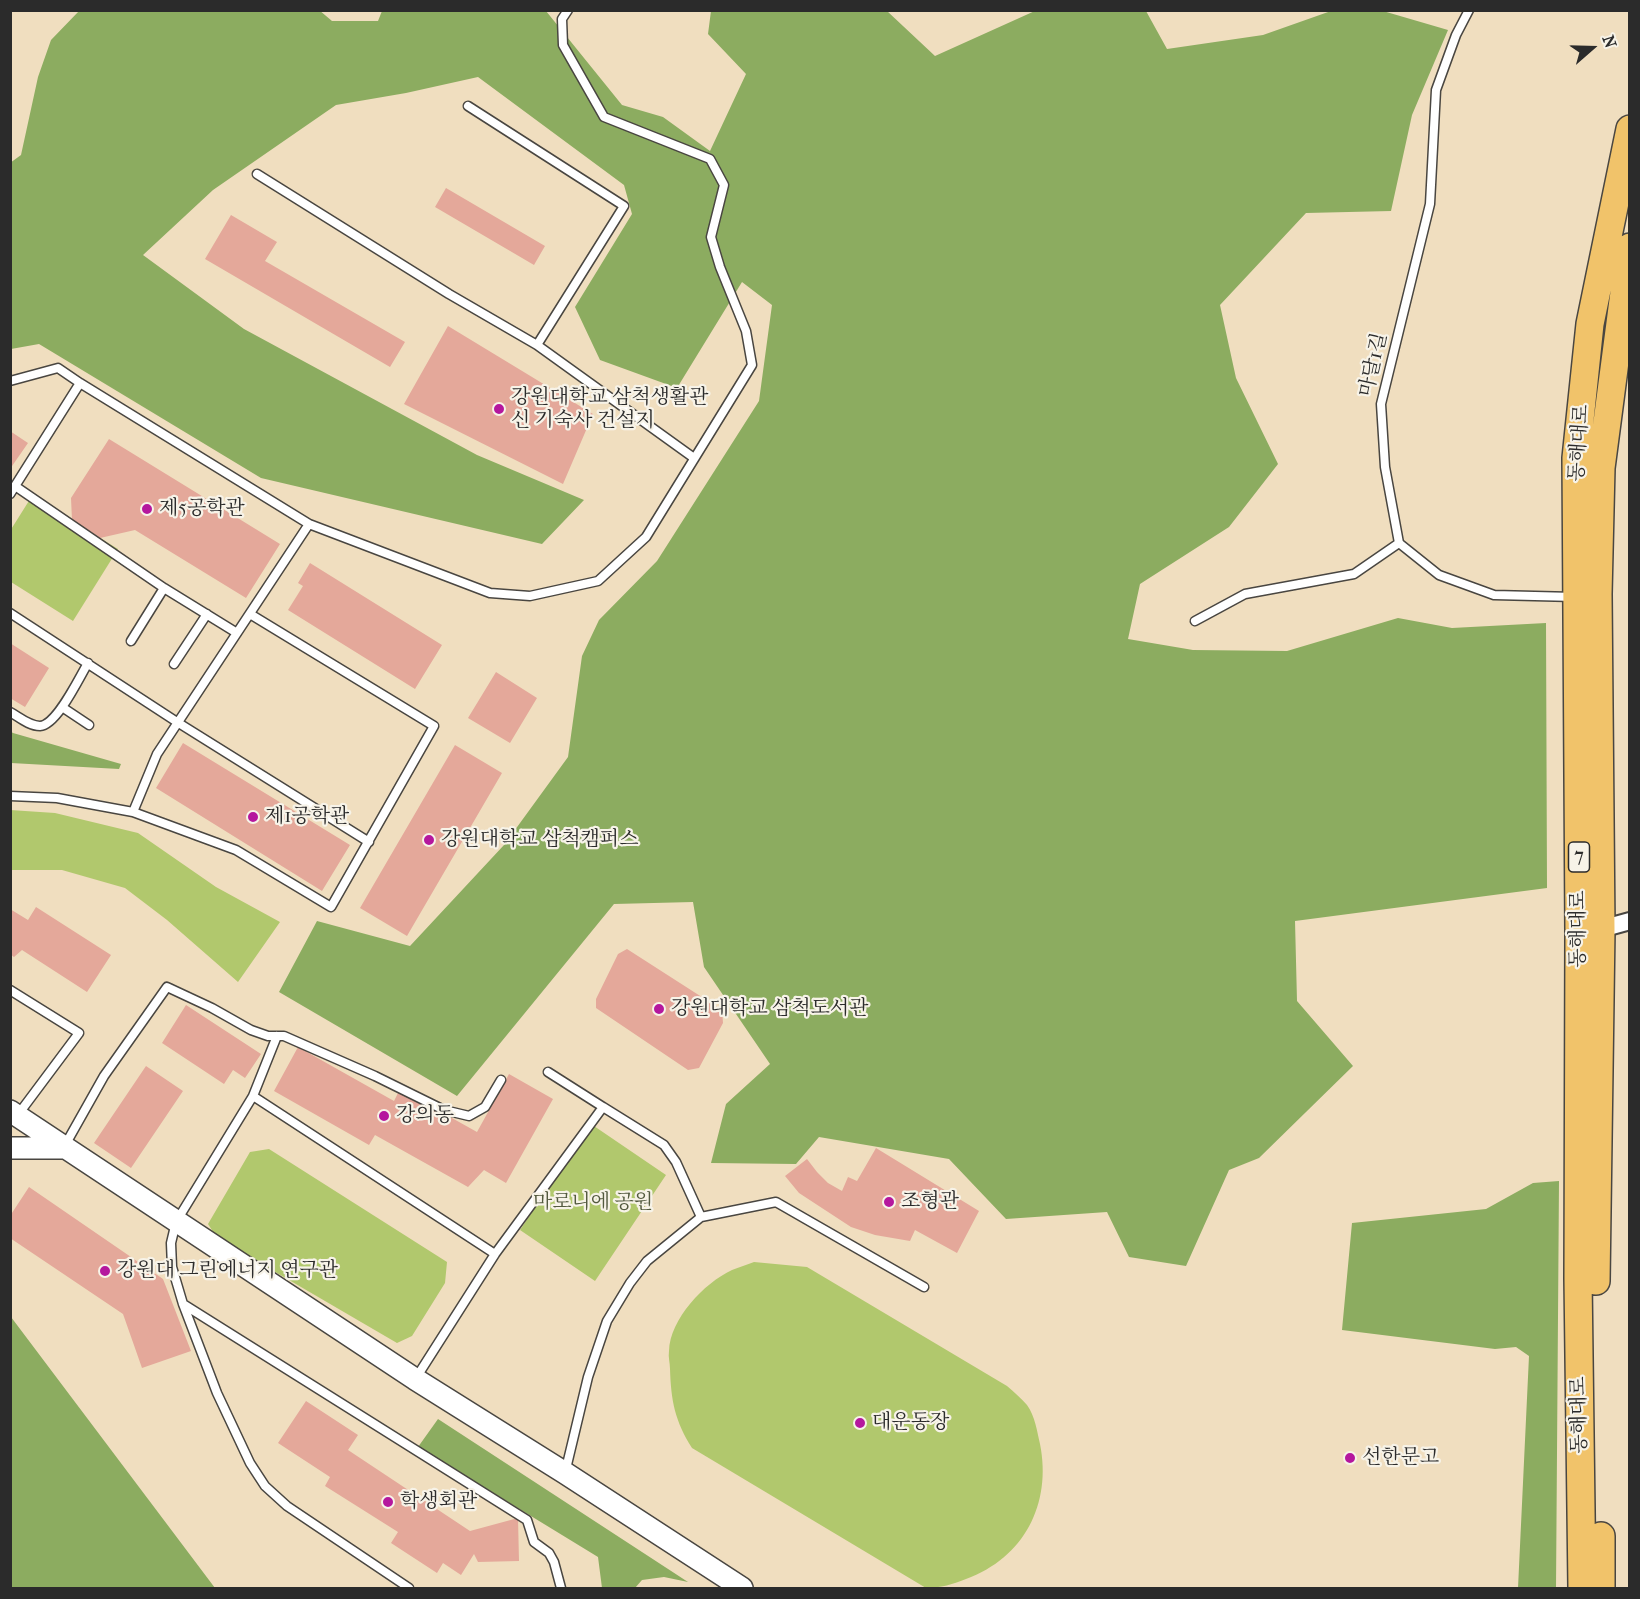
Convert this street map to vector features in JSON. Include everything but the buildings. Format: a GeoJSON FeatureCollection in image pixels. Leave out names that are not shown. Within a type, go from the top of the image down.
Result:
{"type":"FeatureCollection","features":[{"type":"Feature","properties":{"kind":"main road","name":"동해대로"},"geometry":{"type":"LineString","coordinates":[[1582,1588],[1578,1278],[1579,921],[1576,458],[1590,324],[1629,129]]}},
{"type":"Feature","properties":{"kind":"main road","name":"동해대로"},"geometry":{"type":"LineString","coordinates":[[1601,1588],[1596,1284],[1601,929],[1598,594],[1601,468],[1629,247]]}},
{"type":"Feature","properties":{"kind":"main road"},"geometry":{"type":"LineString","coordinates":[[1600,1532],[1612,1588]]}},
{"type":"Feature","properties":{"kind":"street"},"geometry":{"type":"LineString","coordinates":[[1601,929],[1629,921]]}},
{"type":"Feature","properties":{"kind":"street"},"geometry":{"type":"LineString","coordinates":[[14,1114],[415,1379],[742,1588]]}},
{"type":"Feature","properties":{"kind":"street"},"geometry":{"type":"LineString","coordinates":[[10,1148],[64,1148]]}},
{"type":"Feature","properties":{"kind":"lane"},"geometry":{"type":"LineString","coordinates":[[10,381],[58,368],[309,524],[490,593],[531,596],[598,581],[646,537],[752,365],[746,331],[720,267],[711,237],[724,185],[710,159],[604,117],[563,45],[562,19],[568,10]]}},
{"type":"Feature","properties":{"kind":"lane","name":"마달1길"},"geometry":{"type":"LineString","coordinates":[[1399,543],[1385,467],[1381,404],[1430,204],[1436,90],[1456,35],[1470,10]]}},
{"type":"Feature","properties":{"kind":"lane"},"geometry":{"type":"LineString","coordinates":[[468,106],[624,206],[537,345]]}},
{"type":"Feature","properties":{"kind":"lane"},"geometry":{"type":"LineString","coordinates":[[256,174],[449,294],[537,345],[694,458]]}},
{"type":"Feature","properties":{"kind":"lane"},"geometry":{"type":"LineString","coordinates":[[80,383],[13,490],[237,633]]}},
{"type":"Feature","properties":{"kind":"lane"},"geometry":{"type":"LineString","coordinates":[[133,812],[157,754],[309,524]]}},
{"type":"Feature","properties":{"kind":"lane"},"geometry":{"type":"LineString","coordinates":[[1195,621],[1245,594],[1354,574],[1399,543],[1439,575],[1494,595],[1577,597]]}},
{"type":"Feature","properties":{"kind":"lane"},"geometry":{"type":"LineString","coordinates":[[131,641],[164,588]]}},
{"type":"Feature","properties":{"kind":"lane"},"geometry":{"type":"LineString","coordinates":[[10,612],[177,723],[369,842]]}},
{"type":"Feature","properties":{"kind":"lane"},"geometry":{"type":"LineString","coordinates":[[174,664],[207,614]]}},
{"type":"Feature","properties":{"kind":"lane"},"geometry":{"type":"LineString","coordinates":[[10,796],[57,798],[133,812],[237,850],[331,907],[434,726],[250,614]]}},
{"type":"Feature","properties":{"kind":"lane"},"geometry":{"type":"LineString","coordinates":[[10,712],[32,724],[42,726],[48,723],[62,707],[88,663]]}},
{"type":"Feature","properties":{"kind":"lane"},"geometry":{"type":"LineString","coordinates":[[62,707],[89,725]]}},
{"type":"Feature","properties":{"kind":"lane"},"geometry":{"type":"LineString","coordinates":[[64,1148],[104,1076],[166,987],[212,1008],[251,1030],[268,1036],[284,1036],[444,1110],[469,1116],[485,1107],[501,1080]]}},
{"type":"Feature","properties":{"kind":"lane"},"geometry":{"type":"LineString","coordinates":[[10,990],[80,1033],[14,1114]]}},
{"type":"Feature","properties":{"kind":"lane"},"geometry":{"type":"LineString","coordinates":[[277,1036],[253,1096],[176,1222],[171,1243],[172,1267],[183,1304],[217,1393],[250,1463],[265,1486],[287,1506],[409,1588]]}},
{"type":"Feature","properties":{"kind":"lane"},"geometry":{"type":"LineString","coordinates":[[548,1072],[664,1145],[676,1162],[701,1217]]}},
{"type":"Feature","properties":{"kind":"lane"},"geometry":{"type":"LineString","coordinates":[[253,1096],[495,1254]]}},
{"type":"Feature","properties":{"kind":"lane"},"geometry":{"type":"LineString","coordinates":[[415,1379],[495,1254],[603,1107]]}},
{"type":"Feature","properties":{"kind":"lane"},"geometry":{"type":"LineString","coordinates":[[565,1473],[585,1387],[607,1321],[630,1282],[647,1262],[701,1217],[776,1202],[924,1287]]}},
{"type":"Feature","properties":{"kind":"lane"},"geometry":{"type":"LineString","coordinates":[[183,1304],[527,1521],[534,1542],[549,1553],[554,1562],[561,1588]]}},
{"type":"Feature","properties":{"kind":"green space"},"geometry":{"type":"Polygon","coordinates":[[[319,10],[332,21],[378,21],[382,11],[546,11],[622,105],[663,117],[710,151],[746,74],[708,34],[711,11],[887,11],[935,56],[1037,10],[1146,11],[1167,49],[1263,35],[1331,11],[1383,11],[1448,30],[1412,115],[1391,211],[1306,213],[1220,305],[1236,378],[1278,464],[1229,527],[1140,584],[1128,639],[1193,650],[1287,651],[1398,618],[1452,628],[1546,623],[1547,888],[1295,921],[1297,1001],[1353,1066],[1259,1158],[1229,1170],[1186,1266],[1129,1257],[1107,1212],[1006,1219],[949,1159],[819,1137],[796,1164],[711,1163],[726,1104],[770,1064],[704,967],[693,902],[614,904],[457,1096],[279,992],[317,921],[410,946],[504,845],[568,757],[582,656],[599,620],[657,561],[759,401],[772,305],[742,282],[677,388],[600,360],[575,307],[632,214],[624,185],[478,77],[336,105],[213,190],[143,255],[244,329],[477,455],[584,500],[542,544],[261,478],[39,344],[11,349],[10,163],[21,155],[38,77],[51,40],[79,11],[319,10]]]}},
{"type":"Feature","properties":{"kind":"green space"},"geometry":{"type":"Polygon","coordinates":[[[32,496],[118,549],[73,621],[11,582],[10,531],[32,496]]]}},
{"type":"Feature","properties":{"kind":"green space"},"geometry":{"type":"Polygon","coordinates":[[[10,731],[121,764],[119,769],[11,763],[10,731]]]}},
{"type":"Feature","properties":{"kind":"green space"},"geometry":{"type":"Polygon","coordinates":[[[10,810],[55,813],[138,833],[216,887],[280,922],[238,982],[167,920],[125,888],[62,870],[11,870],[10,810]]]}},
{"type":"Feature","properties":{"kind":"green space","name":"마로니에 공원"},"geometry":{"type":"Polygon","coordinates":[[[591,1124],[666,1175],[595,1281],[520,1230],[591,1124]]]}},
{"type":"Feature","properties":{"kind":"green space"},"geometry":{"type":"Polygon","coordinates":[[[269,1149],[447,1262],[445,1283],[412,1336],[397,1343],[217,1238],[208,1224],[250,1152],[269,1149]]]}},
{"type":"Feature","properties":{"kind":"green space"},"geometry":{"type":"Polygon","coordinates":[[[1559,1181],[1556,1588],[1518,1588],[1529,1356],[1516,1347],[1495,1349],[1342,1330],[1352,1223],[1486,1209],[1533,1183],[1559,1181]]]}},
{"type":"Feature","properties":{"kind":"green space"},"geometry":{"type":"Polygon","coordinates":[[[754,1262],[807,1267],[1007,1386],[1027,1405],[1034,1419],[1040,1444],[1043,1466],[1042,1487],[1037,1508],[1029,1526],[1018,1543],[1004,1557],[986,1570],[961,1581],[926,1588],[692,1448],[678,1420],[671,1391],[669,1356],[675,1327],[690,1303],[710,1284],[732,1270],[754,1262]]]}},
{"type":"Feature","properties":{"kind":"green space"},"geometry":{"type":"Polygon","coordinates":[[[11,1317],[215,1588],[11,1588],[11,1317]]]}},
{"type":"Feature","properties":{"kind":"green space"},"geometry":{"type":"Polygon","coordinates":[[[438,1419],[688,1582],[664,1577],[642,1580],[635,1588],[602,1588],[598,1557],[418,1447],[438,1419]]]}},
{"type":"Feature","properties":{"kind":"place","name":"강원대학교 삼척생활관 신 기숙사 건설지"},"geometry":{"type":"Point","coordinates":[499,409]}},
{"type":"Feature","properties":{"kind":"place","name":"제5공학관"},"geometry":{"type":"Point","coordinates":[147,509]}},
{"type":"Feature","properties":{"kind":"place","name":"제1공학관"},"geometry":{"type":"Point","coordinates":[253,817]}},
{"type":"Feature","properties":{"kind":"place","name":"강원대학교 삼척캠퍼스"},"geometry":{"type":"Point","coordinates":[429,840]}},
{"type":"Feature","properties":{"kind":"place","name":"강원대학교 삼척도서관"},"geometry":{"type":"Point","coordinates":[659,1009]}},
{"type":"Feature","properties":{"kind":"place","name":"강의동"},"geometry":{"type":"Point","coordinates":[384,1116]}},
{"type":"Feature","properties":{"kind":"place","name":"조형관"},"geometry":{"type":"Point","coordinates":[889,1202]}},
{"type":"Feature","properties":{"kind":"place","name":"강원대 그린에너지 연구관"},"geometry":{"type":"Point","coordinates":[105,1271]}},
{"type":"Feature","properties":{"kind":"place","name":"대운동장"},"geometry":{"type":"Point","coordinates":[860,1423]}},
{"type":"Feature","properties":{"kind":"place","name":"선한문고"},"geometry":{"type":"Point","coordinates":[1350,1458]}},
{"type":"Feature","properties":{"kind":"place","name":"학생회관"},"geometry":{"type":"Point","coordinates":[388,1502]}}]}
